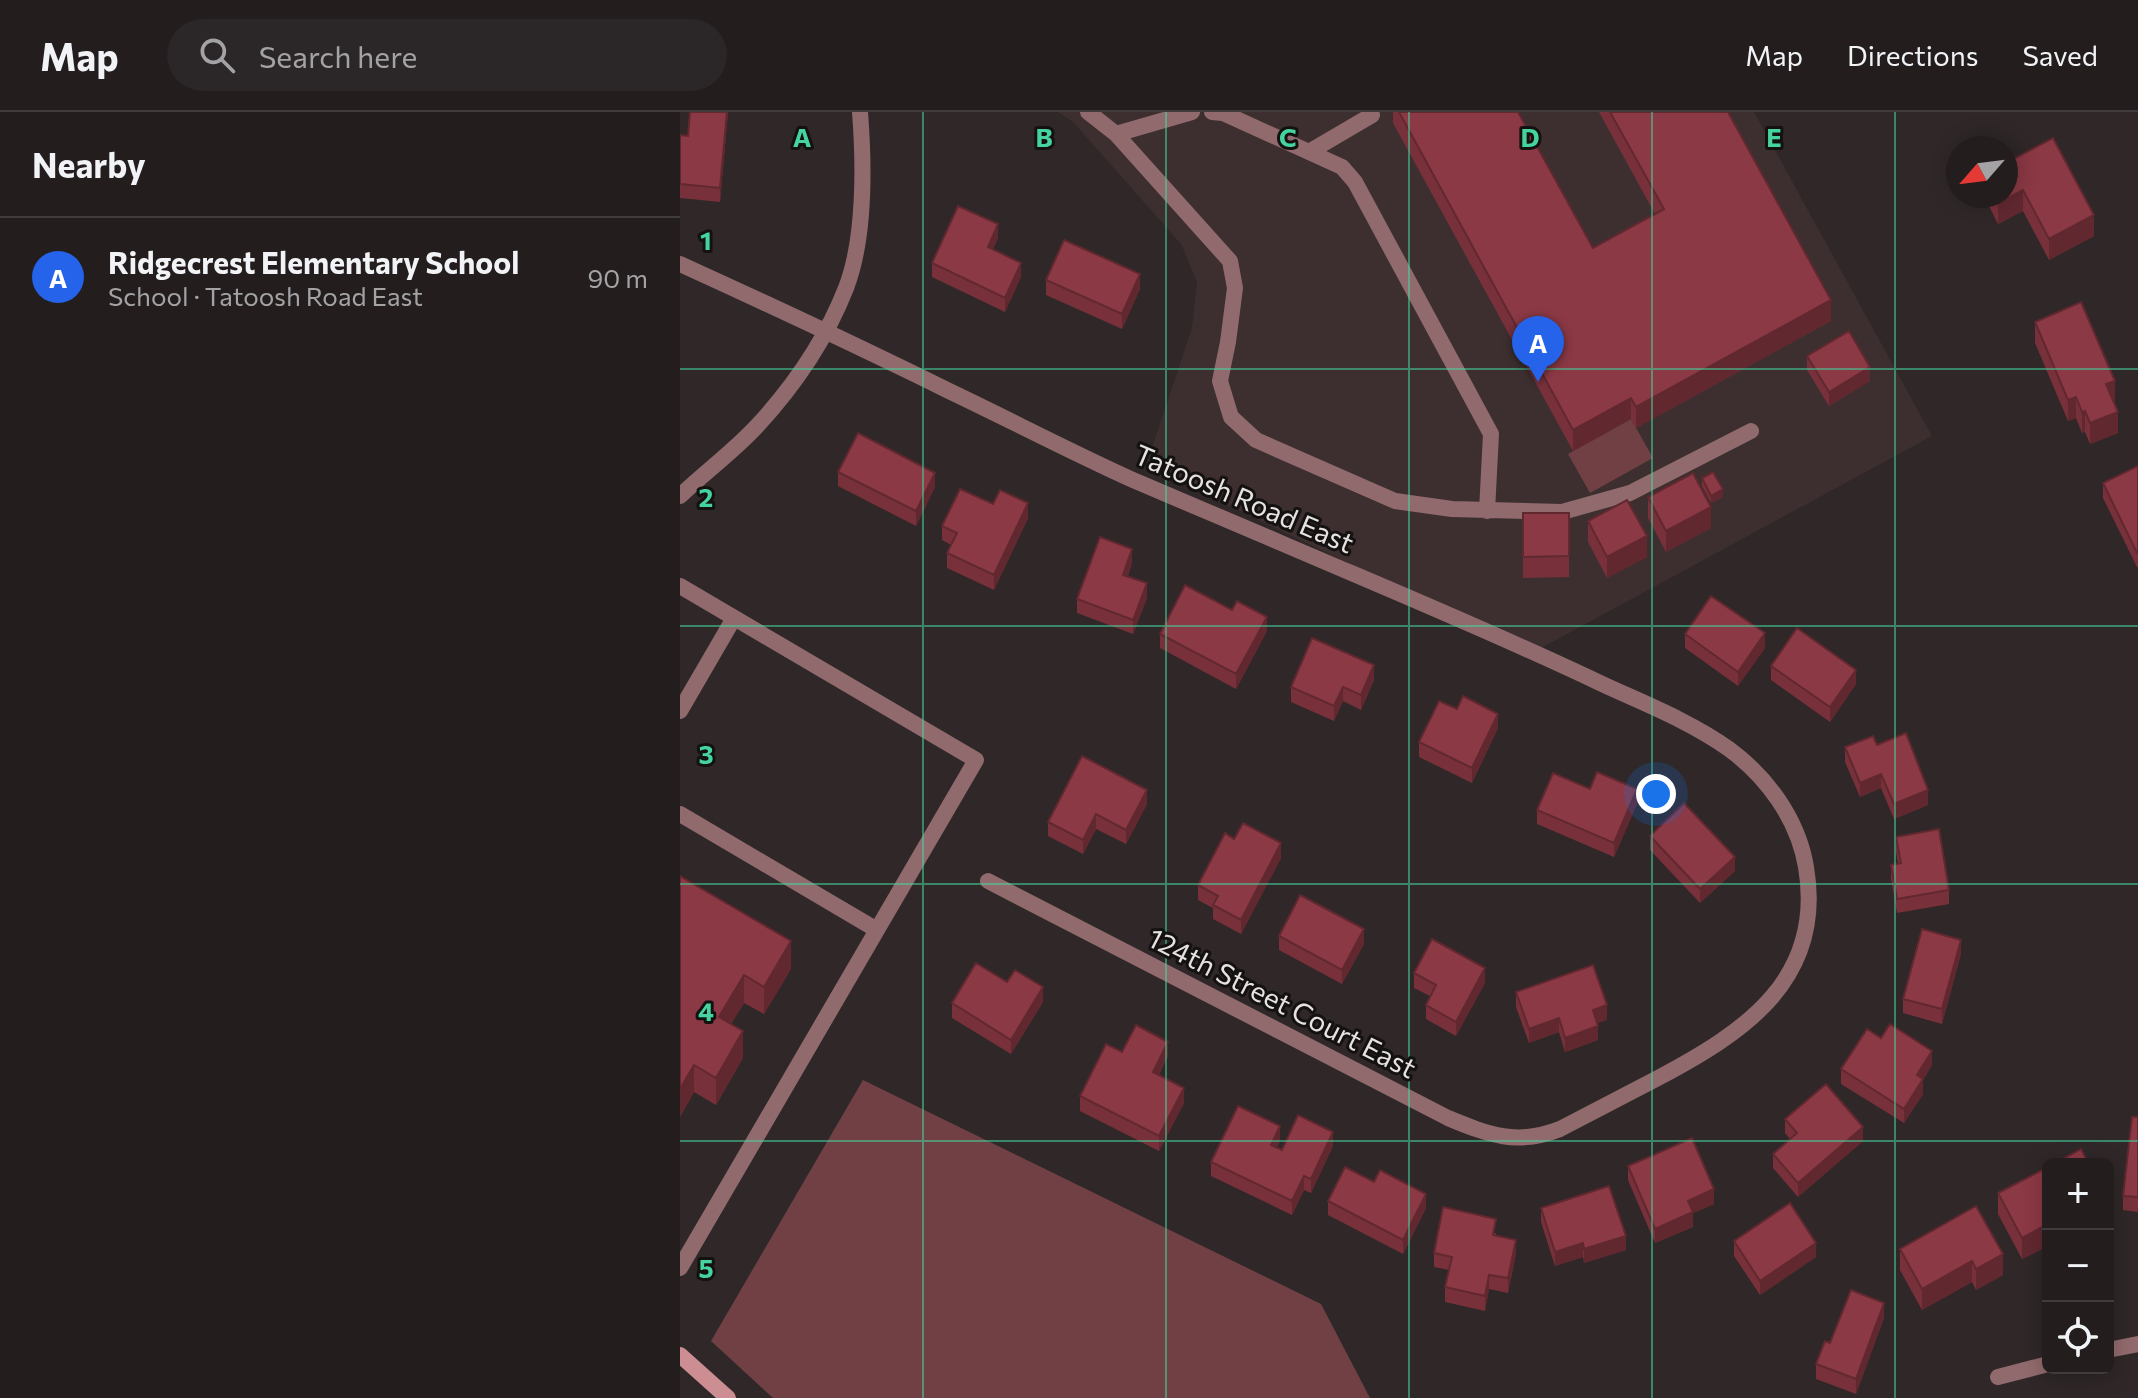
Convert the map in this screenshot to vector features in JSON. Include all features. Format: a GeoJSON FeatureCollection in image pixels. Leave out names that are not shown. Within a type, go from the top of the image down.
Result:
{"type":"FeatureCollection","features":[{"type":"Feature","properties":{"kind":"main road"},"geometry":{"type":"LineString","coordinates":[[680,1355],[728,1398]]}},
{"type":"Feature","properties":{"kind":"street"},"geometry":{"type":"LineString","coordinates":[[680,496],[756,427],[803,369],[826,331],[847,286],[856,247],[863,147],[860,112]]}},
{"type":"Feature","properties":{"kind":"street"},"geometry":{"type":"LineString","coordinates":[[1088,112],[1116,134],[1230,261],[1235,288],[1220,381],[1231,417],[1256,440],[1395,501],[1452,509],[1562,512],[1630,493],[1751,431]]}},
{"type":"Feature","properties":{"kind":"street"},"geometry":{"type":"LineString","coordinates":[[1116,134],[1192,112]]}},
{"type":"Feature","properties":{"kind":"street"},"geometry":{"type":"LineString","coordinates":[[1212,112],[1223,113],[1342,167],[1355,182],[1491,434],[1487,511]]}},
{"type":"Feature","properties":{"kind":"street"},"geometry":{"type":"LineString","coordinates":[[1309,152],[1372,115]]}},
{"type":"Feature","properties":{"kind":"street","name":"Tatoosh Road East"},"geometry":{"type":"LineString","coordinates":[[680,264],[1130,478],[1534,652],[1702,731],[1731,750],[1764,780],[1789,816],[1797,835],[1808,889],[1807,920],[1801,947],[1777,992],[1749,1022],[1711,1049],[1560,1129]]}},
{"type":"Feature","properties":{"kind":"street"},"geometry":{"type":"LineString","coordinates":[[680,586],[976,760],[680,1268]]}},
{"type":"Feature","properties":{"kind":"street"},"geometry":{"type":"LineString","coordinates":[[680,711],[734,618]]}},
{"type":"Feature","properties":{"kind":"street"},"geometry":{"type":"LineString","coordinates":[[680,814],[877,930]]}},
{"type":"Feature","properties":{"kind":"street","name":"124th Street Court East"},"geometry":{"type":"LineString","coordinates":[[988,881],[1448,1118],[1498,1136],[1523,1139],[1560,1129]]}},
{"type":"Feature","properties":{"kind":"street"},"geometry":{"type":"LineString","coordinates":[[2114,1349],[2138,1344]]}},
{"type":"Feature","properties":{"kind":"street"},"geometry":{"type":"LineString","coordinates":[[1998,1377],[2042,1366]]}},
{"type":"Feature","properties":{"kind":"shaded area"},"geometry":{"type":"Polygon","coordinates":[[[1058,112],[1754,112],[1932,436],[1534,652],[1146,466],[1192,328],[1197,282],[1181,244],[1073,122],[1058,112]]]}},
{"type":"Feature","properties":{"kind":"shaded area"},"geometry":{"type":"Polygon","coordinates":[[[1631,419],[1653,458],[1590,493],[1568,454],[1631,419]]]}},
{"type":"Feature","properties":{"kind":"shaded area"},"geometry":{"type":"Polygon","coordinates":[[[863,1080],[1321,1304],[1370,1398],[773,1398],[711,1341],[863,1080]]]}},
{"type":"Feature","properties":{"kind":"building"},"geometry":{"type":"Polygon","coordinates":[[[690,112],[727,112],[720,188],[680,184],[680,135],[688,136],[690,112]]]}},
{"type":"Feature","properties":{"kind":"building"},"geometry":{"type":"Polygon","coordinates":[[[1399,112],[1518,112],[1593,248],[1664,209],[1610,112],[1728,112],[1831,300],[1636,407],[1631,398],[1573,430],[1399,112]]]}},
{"type":"Feature","properties":{"kind":"building"},"geometry":{"type":"Polygon","coordinates":[[[2053,138],[2094,215],[2049,239],[2023,190],[2018,193],[2018,157],[2053,138]]]}},
{"type":"Feature","properties":{"kind":"building"},"geometry":{"type":"Polygon","coordinates":[[[958,206],[998,224],[988,247],[1021,263],[1005,298],[932,263],[958,206]]]}},
{"type":"Feature","properties":{"kind":"building"},"geometry":{"type":"Polygon","coordinates":[[[1064,240],[1140,274],[1122,314],[1046,280],[1064,240]]]}},
{"type":"Feature","properties":{"kind":"building"},"geometry":{"type":"Polygon","coordinates":[[[2081,302],[2115,381],[2106,384],[2118,412],[2090,423],[2076,397],[2068,400],[2035,322],[2081,302]]]}},
{"type":"Feature","properties":{"kind":"building"},"geometry":{"type":"Polygon","coordinates":[[[1849,331],[1870,367],[1829,392],[1807,356],[1849,331]]]}},
{"type":"Feature","properties":{"kind":"building"},"geometry":{"type":"Polygon","coordinates":[[[858,433],[935,473],[916,511],[838,472],[858,433]]]}},
{"type":"Feature","properties":{"kind":"building"},"geometry":{"type":"Polygon","coordinates":[[[2138,466],[2138,552],[2137,553],[2103,483],[2138,466]]]}},
{"type":"Feature","properties":{"kind":"building"},"geometry":{"type":"Polygon","coordinates":[[[1713,472],[1723,489],[1711,496],[1702,478],[1713,472]]]}},
{"type":"Feature","properties":{"kind":"building"},"geometry":{"type":"Polygon","coordinates":[[[1693,473],[1711,507],[1666,531],[1648,497],[1693,473]]]}},
{"type":"Feature","properties":{"kind":"building"},"geometry":{"type":"Polygon","coordinates":[[[960,489],[993,504],[1000,490],[1028,503],[994,575],[947,553],[957,533],[942,526],[960,489]]]}},
{"type":"Feature","properties":{"kind":"building"},"geometry":{"type":"Polygon","coordinates":[[[1627,500],[1647,536],[1607,557],[1588,521],[1627,500]]]}},
{"type":"Feature","properties":{"kind":"building"},"geometry":{"type":"Polygon","coordinates":[[[1523,513],[1569,513],[1569,556],[1523,557],[1523,513]]]}},
{"type":"Feature","properties":{"kind":"building"},"geometry":{"type":"Polygon","coordinates":[[[1100,537],[1132,549],[1123,575],[1147,583],[1133,620],[1077,599],[1100,537]]]}},
{"type":"Feature","properties":{"kind":"building"},"geometry":{"type":"Polygon","coordinates":[[[1185,585],[1232,610],[1237,601],[1267,617],[1236,674],[1160,634],[1185,585]]]}},
{"type":"Feature","properties":{"kind":"building"},"geometry":{"type":"Polygon","coordinates":[[[1711,596],[1765,633],[1738,672],[1685,634],[1711,596]]]}},
{"type":"Feature","properties":{"kind":"building"},"geometry":{"type":"Polygon","coordinates":[[[1797,628],[1856,670],[1830,707],[1771,666],[1797,628]]]}},
{"type":"Feature","properties":{"kind":"building"},"geometry":{"type":"Polygon","coordinates":[[[1312,638],[1374,665],[1361,695],[1343,687],[1334,706],[1291,687],[1312,638]]]}},
{"type":"Feature","properties":{"kind":"building"},"geometry":{"type":"Polygon","coordinates":[[[1463,696],[1498,714],[1472,768],[1419,742],[1439,701],[1457,709],[1463,696]]]}},
{"type":"Feature","properties":{"kind":"building"},"geometry":{"type":"Polygon","coordinates":[[[1906,733],[1928,790],[1894,804],[1881,774],[1860,783],[1845,747],[1873,736],[1877,745],[1906,733]]]}},
{"type":"Feature","properties":{"kind":"building"},"geometry":{"type":"Polygon","coordinates":[[[1082,756],[1147,790],[1126,830],[1096,814],[1083,840],[1048,822],[1082,756]]]}},
{"type":"Feature","properties":{"kind":"building"},"geometry":{"type":"Polygon","coordinates":[[[1597,772],[1637,789],[1614,843],[1537,810],[1553,773],[1590,789],[1597,772]]]}},
{"type":"Feature","properties":{"kind":"building"},"geometry":{"type":"Polygon","coordinates":[[[1684,803],[1735,857],[1700,889],[1650,836],[1684,803]]]}},
{"type":"Feature","properties":{"kind":"building"},"geometry":{"type":"Polygon","coordinates":[[[1243,823],[1281,843],[1241,920],[1213,905],[1218,896],[1198,885],[1225,833],[1234,839],[1243,823]]]}},
{"type":"Feature","properties":{"kind":"building"},"geometry":{"type":"Polygon","coordinates":[[[1939,829],[1949,890],[1897,899],[1891,865],[1901,863],[1896,837],[1939,829]]]}},
{"type":"Feature","properties":{"kind":"building"},"geometry":{"type":"Polygon","coordinates":[[[680,876],[791,941],[764,987],[744,975],[719,1017],[743,1031],[716,1078],[694,1065],[680,1089],[680,876]]]}},
{"type":"Feature","properties":{"kind":"building"},"geometry":{"type":"Polygon","coordinates":[[[1300,895],[1364,929],[1342,970],[1279,936],[1300,895]]]}},
{"type":"Feature","properties":{"kind":"building"},"geometry":{"type":"Polygon","coordinates":[[[1922,929],[1961,940],[1942,1009],[1903,999],[1922,929]]]}},
{"type":"Feature","properties":{"kind":"building"},"geometry":{"type":"Polygon","coordinates":[[[1432,939],[1485,968],[1456,1022],[1426,1005],[1436,985],[1414,973],[1432,939]]]}},
{"type":"Feature","properties":{"kind":"building"},"geometry":{"type":"Polygon","coordinates":[[[976,963],[1007,982],[1015,970],[1043,987],[1011,1040],[952,1003],[976,963]]]}},
{"type":"Feature","properties":{"kind":"building"},"geometry":{"type":"Polygon","coordinates":[[[1593,965],[1607,1005],[1593,1010],[1598,1026],[1565,1038],[1559,1018],[1529,1029],[1516,992],[1593,965]]]}},
{"type":"Feature","properties":{"kind":"building"},"geometry":{"type":"Polygon","coordinates":[[[1890,1024],[1932,1051],[1917,1075],[1923,1079],[1904,1109],[1841,1069],[1867,1029],[1881,1038],[1890,1024]]]}},
{"type":"Feature","properties":{"kind":"building"},"geometry":{"type":"Polygon","coordinates":[[[1136,1025],[1168,1042],[1153,1072],[1184,1088],[1159,1136],[1080,1096],[1106,1044],[1122,1052],[1136,1025]]]}},
{"type":"Feature","properties":{"kind":"building"},"geometry":{"type":"Polygon","coordinates":[[[1826,1084],[1863,1127],[1798,1183],[1773,1154],[1797,1133],[1785,1119],[1826,1084]]]}},
{"type":"Feature","properties":{"kind":"building"},"geometry":{"type":"Polygon","coordinates":[[[1238,1106],[1280,1126],[1271,1145],[1282,1150],[1298,1115],[1333,1132],[1311,1179],[1304,1176],[1292,1201],[1211,1162],[1238,1106]]]}},
{"type":"Feature","properties":{"kind":"building"},"geometry":{"type":"Polygon","coordinates":[[[2132,1117],[2138,1117],[2138,1197],[2123,1196],[2132,1117]]]}},
{"type":"Feature","properties":{"kind":"building"},"geometry":{"type":"Polygon","coordinates":[[[1692,1138],[1714,1189],[1688,1201],[1693,1212],[1655,1229],[1628,1166],[1692,1138]]]}},
{"type":"Feature","properties":{"kind":"building"},"geometry":{"type":"Polygon","coordinates":[[[2081,1149],[2086,1158],[2064,1158],[2081,1149]]]}},
{"type":"Feature","properties":{"kind":"building"},"geometry":{"type":"Polygon","coordinates":[[[1345,1167],[1374,1182],[1380,1170],[1426,1194],[1403,1240],[1328,1201],[1345,1167]]]}},
{"type":"Feature","properties":{"kind":"building"},"geometry":{"type":"Polygon","coordinates":[[[2042,1170],[2042,1227],[2022,1238],[1998,1193],[2042,1170]]]}},
{"type":"Feature","properties":{"kind":"building"},"geometry":{"type":"Polygon","coordinates":[[[1609,1186],[1626,1236],[1584,1249],[1583,1243],[1555,1252],[1541,1208],[1609,1186]]]}},
{"type":"Feature","properties":{"kind":"building"},"geometry":{"type":"Polygon","coordinates":[[[1790,1203],[1816,1243],[1760,1281],[1734,1241],[1790,1203]]]}},
{"type":"Feature","properties":{"kind":"building"},"geometry":{"type":"Polygon","coordinates":[[[1976,1206],[2003,1254],[1976,1269],[1972,1261],[1922,1289],[1900,1249],[1976,1206]]]}},
{"type":"Feature","properties":{"kind":"building"},"geometry":{"type":"Polygon","coordinates":[[[1443,1207],[1496,1219],[1493,1235],[1516,1240],[1508,1278],[1489,1275],[1485,1296],[1445,1287],[1452,1257],[1434,1253],[1443,1207]]]}},
{"type":"Feature","properties":{"kind":"building"},"geometry":{"type":"Polygon","coordinates":[[[1851,1290],[1884,1303],[1856,1379],[1816,1364],[1825,1341],[1830,1343],[1851,1290]]]}},
{"type":"Feature","properties":{"kind":"place","name":"Ridgecrest Elementary School"},"geometry":{"type":"Point","coordinates":[1538,382]}}]}
